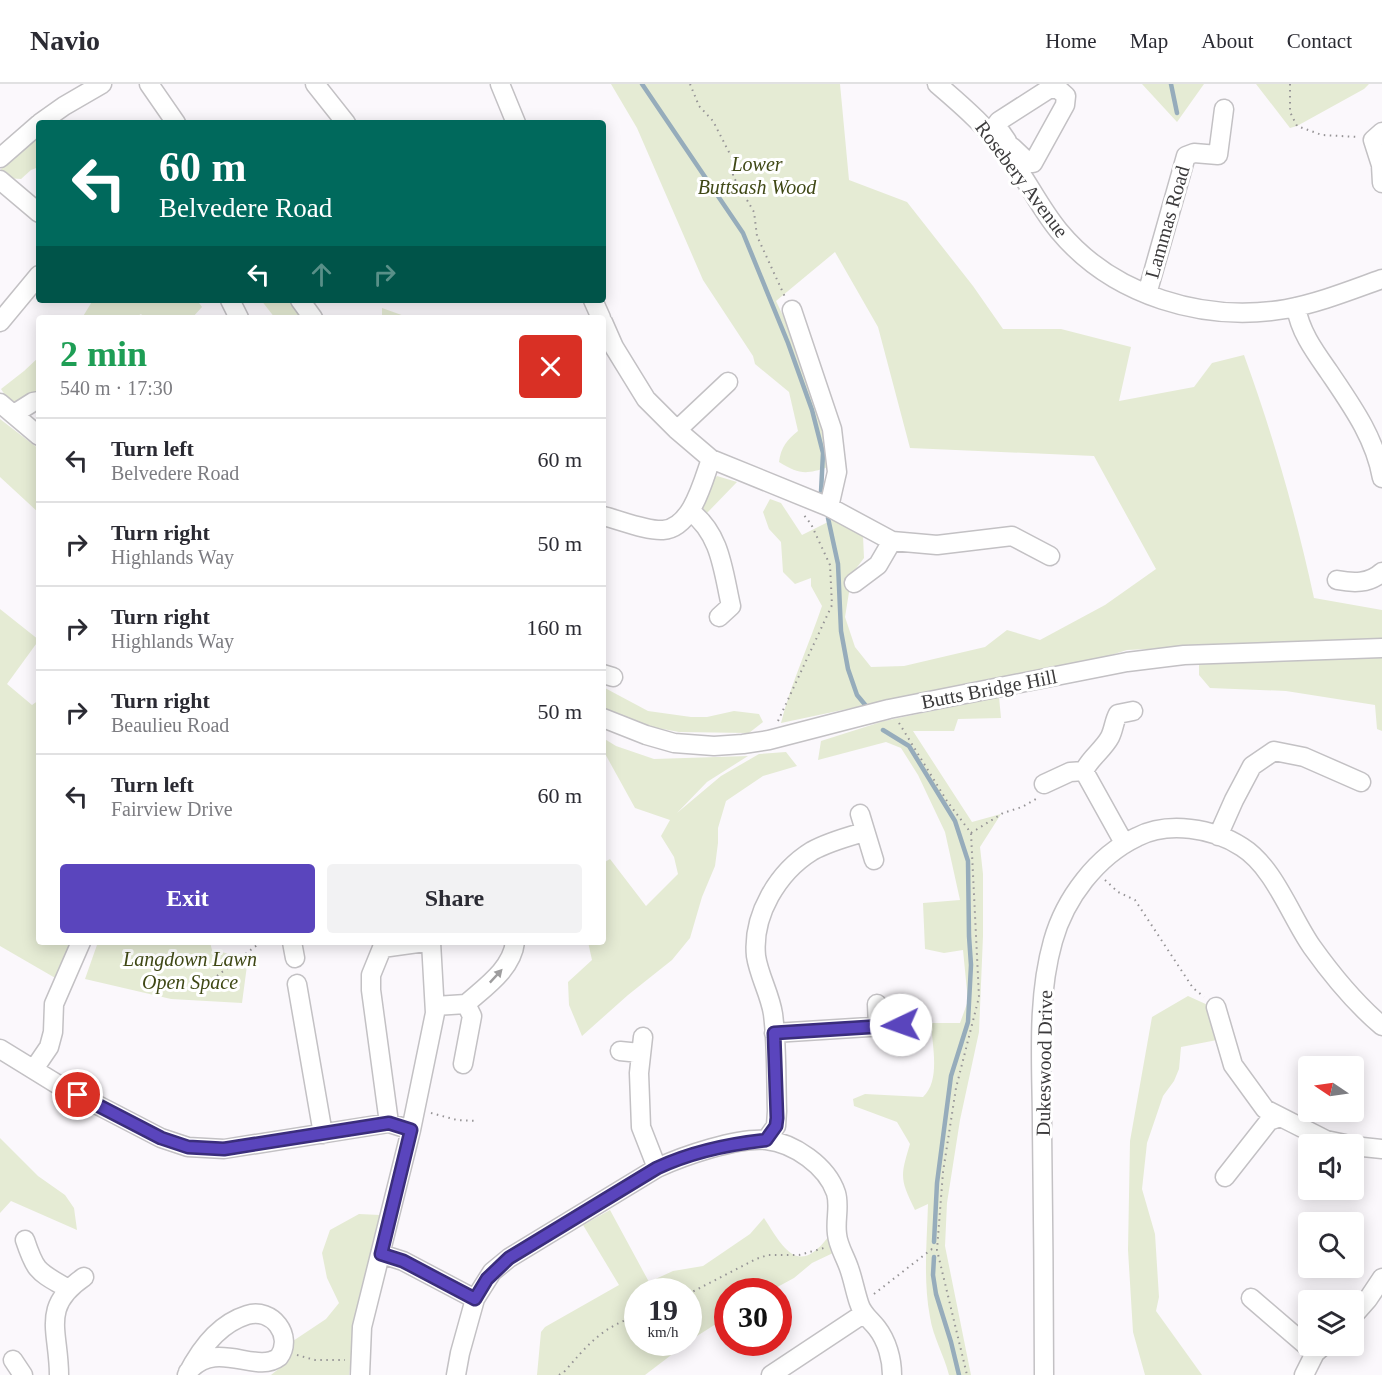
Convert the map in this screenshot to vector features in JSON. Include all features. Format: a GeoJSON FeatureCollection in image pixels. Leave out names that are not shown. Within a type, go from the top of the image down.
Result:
{"type":"FeatureCollection","features":[{"type":"Feature","properties":{"kind":"street"},"geometry":{"type":"LineString","coordinates":[[45,120],[64,106],[102,84]]}},
{"type":"Feature","properties":{"kind":"street"},"geometry":{"type":"LineString","coordinates":[[149,84],[174,120]]}},
{"type":"Feature","properties":{"kind":"street"},"geometry":{"type":"LineString","coordinates":[[315,84],[344,120]]}},
{"type":"Feature","properties":{"kind":"street"},"geometry":{"type":"LineString","coordinates":[[500,84],[515,120]]}},
{"type":"Feature","properties":{"kind":"street","name":"Rosebery Avenue"},"geometry":{"type":"LineString","coordinates":[[938,84],[1004,144],[1038,202],[1061,233],[1080,253],[1101,269],[1147,294],[1173,304],[1202,310],[1258,312],[1296,307],[1382,279]]}},
{"type":"Feature","properties":{"kind":"street","name":"Lammas Road"},"geometry":{"type":"LineString","coordinates":[[1147,294],[1186,156],[1194,153],[1218,155],[1224,109]]}},
{"type":"Feature","properties":{"kind":"street"},"geometry":{"type":"LineString","coordinates":[[0,158],[36,127]]}},
{"type":"Feature","properties":{"kind":"street"},"geometry":{"type":"LineString","coordinates":[[1377,136],[1382,183]]}},
{"type":"Feature","properties":{"kind":"street"},"geometry":{"type":"LineString","coordinates":[[0,180],[36,210]]}},
{"type":"Feature","properties":{"kind":"street"},"geometry":{"type":"LineString","coordinates":[[0,322],[36,279]]}},
{"type":"Feature","properties":{"kind":"street"},"geometry":{"type":"LineString","coordinates":[[1296,307],[1306,338],[1367,432],[1376,453],[1382,478]]}},
{"type":"Feature","properties":{"kind":"street"},"geometry":{"type":"LineString","coordinates":[[792,310],[832,429],[837,472],[829,507]]}},
{"type":"Feature","properties":{"kind":"street"},"geometry":{"type":"LineString","coordinates":[[606,329],[614,347],[646,399],[711,459],[829,507],[892,541],[936,545],[1012,536],[1051,556]]}},
{"type":"Feature","properties":{"kind":"street"},"geometry":{"type":"LineString","coordinates":[[677,430],[728,382]]}},
{"type":"Feature","properties":{"kind":"street"},"geometry":{"type":"LineString","coordinates":[[7,409],[36,402]]}},
{"type":"Feature","properties":{"kind":"street"},"geometry":{"type":"LineString","coordinates":[[7,409],[36,433]]}},
{"type":"Feature","properties":{"kind":"street"},"geometry":{"type":"LineString","coordinates":[[606,517],[665,530],[684,520],[690,511],[711,459]]}},
{"type":"Feature","properties":{"kind":"street"},"geometry":{"type":"LineString","coordinates":[[690,511],[704,521],[715,541],[731,612]]}},
{"type":"Feature","properties":{"kind":"street"},"geometry":{"type":"LineString","coordinates":[[854,583],[878,566],[892,541]]}},
{"type":"Feature","properties":{"kind":"street"},"geometry":{"type":"LineString","coordinates":[[1336,580],[1353,583],[1365,582],[1382,572]]}},
{"type":"Feature","properties":{"kind":"street","name":"Butts Bridge Hill"},"geometry":{"type":"LineString","coordinates":[[606,719],[674,743],[714,746],[769,740],[889,709],[1127,662],[1184,655],[1382,648]]}},
{"type":"Feature","properties":{"kind":"street"},"geometry":{"type":"LineString","coordinates":[[1084,771],[1088,762],[1100,752],[1111,736],[1118,714],[1133,711]]}},
{"type":"Feature","properties":{"kind":"street"},"geometry":{"type":"LineString","coordinates":[[1218,836],[1252,766],[1274,751],[1304,757],[1361,782]]}},
{"type":"Feature","properties":{"kind":"street"},"geometry":{"type":"LineString","coordinates":[[1044,784],[1070,772],[1084,771]]}},
{"type":"Feature","properties":{"kind":"street"},"geometry":{"type":"LineString","coordinates":[[1084,771],[1124,843]]}},
{"type":"Feature","properties":{"kind":"street"},"geometry":{"type":"LineString","coordinates":[[766,1140],[776,1126],[777,1118],[774,1033],[772,1008],[756,955],[758,930],[770,894],[784,875],[807,855],[862,823],[874,860]]}},
{"type":"Feature","properties":{"kind":"street","name":"Dukeswood Drive"},"geometry":{"type":"LineString","coordinates":[[1044,1375],[1043,989],[1054,940],[1071,899],[1093,870],[1124,843],[1149,831],[1180,827],[1218,836],[1242,846],[1259,860],[1313,948],[1367,1014],[1382,1026]]}},
{"type":"Feature","properties":{"kind":"street"},"geometry":{"type":"LineString","coordinates":[[34,1069],[51,1042],[54,1004],[80,945]]}},
{"type":"Feature","properties":{"kind":"street"},"geometry":{"type":"LineString","coordinates":[[382,945],[371,975],[371,990],[389,1123]]}},
{"type":"Feature","properties":{"kind":"street"},"geometry":{"type":"LineString","coordinates":[[360,1367],[362,1327],[411,1130],[435,1013],[430,945]]}},
{"type":"Feature","properties":{"kind":"street"},"geometry":{"type":"LineString","coordinates":[[435,1006],[466,1004],[505,966],[511,958],[514,945]]}},
{"type":"Feature","properties":{"kind":"street"},"geometry":{"type":"LineString","coordinates":[[297,984],[323,1134]]}},
{"type":"Feature","properties":{"kind":"street"},"geometry":{"type":"LineString","coordinates":[[463,1064],[472,1016],[466,1004]]}},
{"type":"Feature","properties":{"kind":"street"},"geometry":{"type":"LineString","coordinates":[[877,1004],[878,1026]]}},
{"type":"Feature","properties":{"kind":"street"},"geometry":{"type":"LineString","coordinates":[[1216,1007],[1233,1065],[1265,1109],[1314,1134]]}},
{"type":"Feature","properties":{"kind":"street"},"geometry":{"type":"LineString","coordinates":[[774,1033],[901,1025]]}},
{"type":"Feature","properties":{"kind":"street"},"geometry":{"type":"LineString","coordinates":[[620,1050],[642,1045],[639,1072],[641,1127],[657,1168]]}},
{"type":"Feature","properties":{"kind":"street"},"geometry":{"type":"LineString","coordinates":[[0,1049],[57,1084],[161,1138],[188,1147],[224,1149],[389,1123],[411,1130]]}},
{"type":"Feature","properties":{"kind":"street"},"geometry":{"type":"LineString","coordinates":[[1225,1177],[1269,1121],[1280,1117]]}},
{"type":"Feature","properties":{"kind":"street"},"geometry":{"type":"LineString","coordinates":[[456,1375],[475,1299],[487,1279],[509,1258],[657,1168],[674,1160],[727,1145],[766,1140],[807,1157],[829,1178],[837,1196],[836,1228],[839,1244],[849,1266],[861,1309],[876,1327],[886,1345],[892,1364],[892,1375]]}},
{"type":"Feature","properties":{"kind":"street"},"geometry":{"type":"LineString","coordinates":[[1364,1147],[1382,1149]]}},
{"type":"Feature","properties":{"kind":"street"},"geometry":{"type":"LineString","coordinates":[[25,1240],[33,1265],[37,1270],[68,1289]]}},
{"type":"Feature","properties":{"kind":"street"},"geometry":{"type":"LineString","coordinates":[[381,1254],[403,1261],[475,1299]]}},
{"type":"Feature","properties":{"kind":"street"},"geometry":{"type":"LineString","coordinates":[[59,1375],[55,1336],[56,1313],[62,1296],[84,1277]]}},
{"type":"Feature","properties":{"kind":"street"},"geometry":{"type":"LineString","coordinates":[[1375,1304],[1382,1278]]}},
{"type":"Feature","properties":{"kind":"street"},"geometry":{"type":"LineString","coordinates":[[1251,1298],[1298,1333]]}},
{"type":"Feature","properties":{"kind":"street"},"geometry":{"type":"LineString","coordinates":[[771,1375],[861,1309]]}},
{"type":"Feature","properties":{"kind":"street"},"geometry":{"type":"LineString","coordinates":[[263,1314],[276,1322],[283,1333],[283,1350],[279,1359],[265,1369],[249,1370],[224,1361],[210,1359],[198,1363],[187,1374],[196,1357],[212,1336],[248,1315],[263,1314]]}},
{"type":"Feature","properties":{"kind":"street"},"geometry":{"type":"LineString","coordinates":[[1304,1375],[1315,1356]]}},
{"type":"Feature","properties":{"kind":"path"},"geometry":{"type":"LineString","coordinates":[[690,84],[699,106],[713,122],[733,160],[733,176],[754,212],[756,236],[792,310]]}},
{"type":"Feature","properties":{"kind":"path"},"geometry":{"type":"LineString","coordinates":[[1290,84],[1290,112],[1297,126],[1322,135],[1377,136]]}},
{"type":"Feature","properties":{"kind":"path"},"geometry":{"type":"LineString","coordinates":[[769,740],[832,605],[830,565],[811,524],[803,515]]}},
{"type":"Feature","properties":{"kind":"path"},"geometry":{"type":"LineString","coordinates":[[889,709],[971,833],[979,997],[954,1099],[943,1173],[937,1250],[967,1375]]}},
{"type":"Feature","properties":{"kind":"path"},"geometry":{"type":"LineString","coordinates":[[971,833],[1004,813],[1022,807],[1038,797],[1044,784]]}},
{"type":"Feature","properties":{"kind":"path"},"geometry":{"type":"LineString","coordinates":[[1093,870],[1118,892],[1135,900],[1193,988],[1216,1007]]}},
{"type":"Feature","properties":{"kind":"path"},"geometry":{"type":"LineString","coordinates":[[218,976],[257,945]]}},
{"type":"Feature","properties":{"kind":"path"},"geometry":{"type":"LineString","coordinates":[[415,1110],[457,1120],[478,1121]]}},
{"type":"Feature","properties":{"kind":"path"},"geometry":{"type":"LineString","coordinates":[[702,1287],[768,1255],[811,1253],[839,1244]]}},
{"type":"Feature","properties":{"kind":"path"},"geometry":{"type":"LineString","coordinates":[[861,1309],[932,1249],[937,1250]]}},
{"type":"Feature","properties":{"kind":"path"},"geometry":{"type":"LineString","coordinates":[[559,1375],[595,1338],[606,1329],[624,1320]]}},
{"type":"Feature","properties":{"kind":"path"},"geometry":{"type":"LineString","coordinates":[[283,1350],[315,1360],[360,1367]]}},
{"type":"Feature","properties":{"kind":"green space","name":"Lower Buttsash Wood"},"geometry":{"type":"Polygon","coordinates":[[[611,84],[840,84],[849,180],[907,202],[973,286],[1003,329],[1061,329],[1131,347],[1119,401],[1194,387],[1212,363],[1244,355],[1283,475],[1314,598],[1382,610],[1382,641],[1127,650],[1098,659],[984,680],[781,723],[822,606],[811,586],[811,578],[795,584],[783,572],[781,542],[769,529],[763,512],[770,499],[781,503],[802,535],[836,518],[863,536],[864,558],[852,574],[845,617],[855,647],[871,667],[904,666],[985,647],[1007,630],[1040,640],[1105,605],[1156,569],[1094,456],[910,448],[878,327],[835,252],[776,301],[810,381],[821,424],[828,467],[802,472],[779,462],[785,444],[798,431],[789,392],[755,364],[753,356],[703,280],[637,128],[611,84]]]}},
{"type":"Feature","properties":{"kind":"green space"},"geometry":{"type":"Polygon","coordinates":[[[1142,84],[1204,84],[1177,122],[1142,84]]]}},
{"type":"Feature","properties":{"kind":"green space"},"geometry":{"type":"Polygon","coordinates":[[[1256,84],[1369,84],[1364,89],[1290,128],[1256,84]]]}},
{"type":"Feature","properties":{"kind":"green space"},"geometry":{"type":"Polygon","coordinates":[[[36,138],[36,168],[21,179],[2,176],[1,169],[26,140],[36,138]]]}},
{"type":"Feature","properties":{"kind":"green space"},"geometry":{"type":"Polygon","coordinates":[[[91,303],[199,303],[202,307],[195,315],[84,315],[91,303]]]}},
{"type":"Feature","properties":{"kind":"green space"},"geometry":{"type":"Polygon","coordinates":[[[263,303],[295,303],[305,315],[273,315],[263,303]]]}},
{"type":"Feature","properties":{"kind":"green space"},"geometry":{"type":"Polygon","coordinates":[[[382,308],[402,315],[382,315],[382,308]]]}},
{"type":"Feature","properties":{"kind":"green space"},"geometry":{"type":"Polygon","coordinates":[[[36,360],[36,394],[22,405],[7,398],[1,389],[36,360]]]}},
{"type":"Feature","properties":{"kind":"green space"},"geometry":{"type":"Polygon","coordinates":[[[0,419],[36,447],[36,510],[0,477],[0,419]]]}},
{"type":"Feature","properties":{"kind":"green space"},"geometry":{"type":"Polygon","coordinates":[[[717,476],[737,482],[706,514],[701,499],[709,484],[717,476]]]}},
{"type":"Feature","properties":{"kind":"green space"},"geometry":{"type":"Polygon","coordinates":[[[0,609],[36,638],[36,644],[7,684],[32,705],[36,702],[36,945],[74,945],[57,979],[0,946],[0,609]]]}},
{"type":"Feature","properties":{"kind":"green space"},"geometry":{"type":"Polygon","coordinates":[[[1382,656],[1382,731],[1377,729],[1375,705],[1286,691],[1210,688],[1199,675],[1199,662],[1382,656]]]}},
{"type":"Feature","properties":{"kind":"green space"},"geometry":{"type":"Polygon","coordinates":[[[606,689],[648,711],[707,717],[734,711],[759,714],[763,722],[749,733],[679,732],[652,727],[606,710],[606,689]]]}},
{"type":"Feature","properties":{"kind":"green space"},"geometry":{"type":"Polygon","coordinates":[[[999,697],[1001,718],[958,719],[954,731],[913,731],[972,822],[1001,814],[980,847],[983,874],[983,936],[979,1032],[960,1120],[947,1203],[945,1246],[971,1375],[949,1375],[934,1332],[928,1303],[926,1260],[928,1204],[915,1210],[904,1184],[904,1164],[910,1144],[897,1122],[854,1106],[853,1099],[865,1094],[923,1097],[929,1090],[934,1072],[931,1023],[960,1023],[968,1001],[963,950],[944,953],[925,949],[923,903],[960,900],[945,832],[918,775],[901,748],[886,742],[818,760],[821,741],[884,721],[999,697]]]}},
{"type":"Feature","properties":{"kind":"green space"},"geometry":{"type":"Polygon","coordinates":[[[606,740],[616,746],[654,759],[748,756],[707,782],[677,813],[721,776],[759,754],[786,752],[797,766],[763,776],[726,801],[718,828],[715,866],[702,897],[690,938],[672,960],[582,1036],[569,1005],[568,982],[592,960],[589,945],[606,945],[606,861],[610,859],[646,906],[678,874],[674,857],[661,836],[670,820],[635,808],[606,755],[606,740]]]}},
{"type":"Feature","properties":{"kind":"green space","name":"Langdown Lawn Open Space"},"geometry":{"type":"Polygon","coordinates":[[[97,945],[211,945],[212,950],[248,958],[242,1003],[171,999],[85,979],[97,945]]]}},
{"type":"Feature","properties":{"kind":"green space"},"geometry":{"type":"Polygon","coordinates":[[[1188,996],[1210,1006],[1217,1040],[1181,1047],[1179,1069],[1174,1081],[1163,1096],[1147,1143],[1142,1189],[1155,1234],[1159,1297],[1156,1311],[1202,1375],[1145,1375],[1133,1332],[1128,1250],[1130,1141],[1152,1017],[1188,996]]]}},
{"type":"Feature","properties":{"kind":"green space"},"geometry":{"type":"Polygon","coordinates":[[[0,1138],[38,1176],[65,1195],[74,1208],[77,1230],[11,1201],[0,1213],[0,1138]]]}},
{"type":"Feature","properties":{"kind":"green space"},"geometry":{"type":"Polygon","coordinates":[[[610,1210],[647,1278],[624,1278],[624,1356],[670,1356],[645,1375],[537,1375],[541,1332],[545,1327],[619,1285],[583,1225],[610,1210]]]}},
{"type":"Feature","properties":{"kind":"green space"},"geometry":{"type":"Polygon","coordinates":[[[359,1214],[380,1215],[360,1301],[349,1375],[271,1375],[281,1367],[290,1343],[326,1319],[339,1303],[327,1278],[322,1253],[330,1230],[359,1214]]]}},
{"type":"Feature","properties":{"kind":"green space"},"geometry":{"type":"Polygon","coordinates":[[[764,1218],[778,1240],[792,1254],[809,1255],[829,1236],[833,1253],[812,1263],[792,1279],[714,1278],[714,1325],[702,1333],[702,1278],[658,1278],[673,1271],[703,1266],[750,1234],[764,1218]]]}},
{"type":"Feature","properties":{"kind":"waterway"},"geometry":{"type":"LineString","coordinates":[[642,84],[743,233],[788,343],[812,410],[823,453],[821,492]]}},
{"type":"Feature","properties":{"kind":"waterway"},"geometry":{"type":"LineString","coordinates":[[1171,84],[1177,113]]}},
{"type":"Feature","properties":{"kind":"waterway"},"geometry":{"type":"LineString","coordinates":[[828,518],[838,564],[841,631],[848,669],[857,695],[867,707]]}},
{"type":"Feature","properties":{"kind":"waterway"},"geometry":{"type":"LineString","coordinates":[[883,730],[909,746],[955,821],[968,861],[971,965],[968,1022],[951,1076],[937,1183],[934,1242]]}},
{"type":"Feature","properties":{"kind":"waterway"},"geometry":{"type":"LineString","coordinates":[[934,1257],[933,1275],[936,1294],[959,1375]]}},
{"type":"Feature","properties":{"kind":"route"},"geometry":{"type":"LineString","coordinates":[[78,1095],[161,1138],[188,1147],[224,1149],[389,1123],[411,1130],[381,1254],[403,1261],[475,1299],[492,1272],[509,1258],[657,1168],[674,1160],[739,1142],[766,1140],[776,1126],[777,1118],[774,1033],[901,1025]]}}]}
